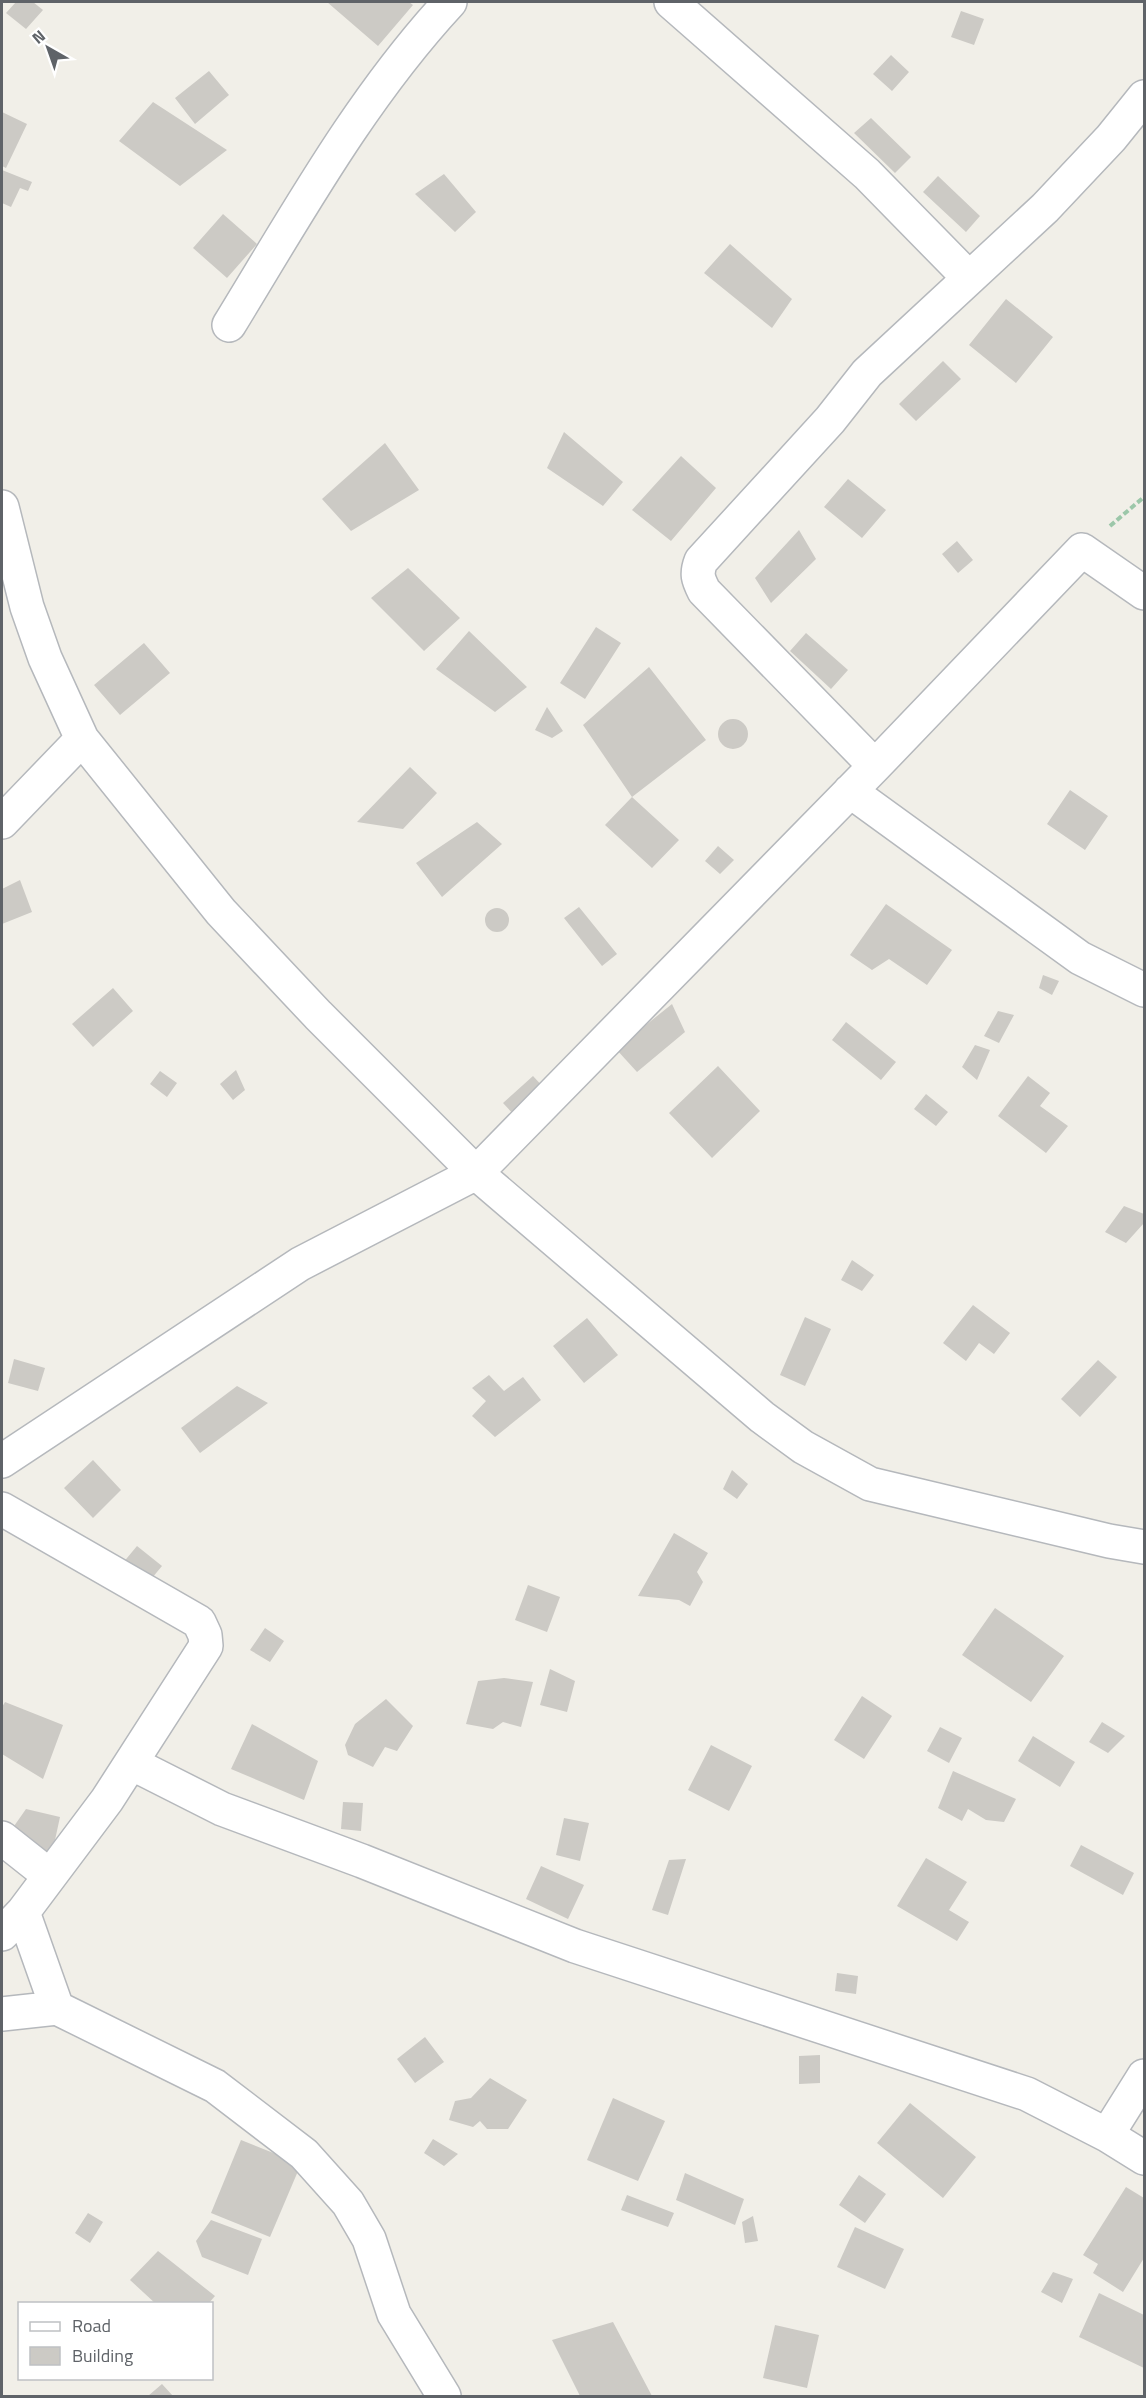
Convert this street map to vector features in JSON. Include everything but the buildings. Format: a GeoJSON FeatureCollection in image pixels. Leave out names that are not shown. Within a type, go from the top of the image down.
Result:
{"type":"FeatureCollection","features":[{"type":"Feature","properties":{"kind":"street"},"geometry":{"type":"LineString","coordinates":[[228,325],[355,121],[416,38],[450,2]]}},
{"type":"Feature","properties":{"kind":"street"},"geometry":{"type":"LineString","coordinates":[[671,2],[867,174],[969,278]]}},
{"type":"Feature","properties":{"kind":"street"},"geometry":{"type":"LineString","coordinates":[[875,766],[704,591],[697,572],[701,561],[830,420],[867,373],[1045,208],[1111,138],[1144,97]]}},
{"type":"Feature","properties":{"kind":"street"},"geometry":{"type":"LineString","coordinates":[[2,507],[27,607],[41,648],[82,739],[221,912],[318,1015],[476,1173],[753,1409],[803,1447],[870,1484],[1109,1541],[1144,1547]]}},
{"type":"Feature","properties":{"kind":"street"},"geometry":{"type":"LineString","coordinates":[[2,1461],[300,1264],[476,1173],[875,766],[1082,550],[1144,593]]}},
{"type":"Feature","properties":{"kind":"street"},"geometry":{"type":"LineString","coordinates":[[2,822],[82,739]]}},
{"type":"Feature","properties":{"kind":"street"},"geometry":{"type":"LineString","coordinates":[[849,791],[1080,958],[1144,990]]}},
{"type":"Feature","properties":{"kind":"street"},"geometry":{"type":"LineString","coordinates":[[2,1509],[199,1622],[205,1635],[206,1646],[107,1800],[12,1923],[57,2008]]}},
{"type":"Feature","properties":{"kind":"street"},"geometry":{"type":"LineString","coordinates":[[131,1763],[222,1809],[362,1861],[575,1946],[1027,2094],[1107,2135],[1144,2158]]}},
{"type":"Feature","properties":{"kind":"street"},"geometry":{"type":"LineString","coordinates":[[2,1838],[50,1876]]}},
{"type":"Feature","properties":{"kind":"street"},"geometry":{"type":"LineString","coordinates":[[2,2014],[57,2008],[214,2086],[304,2154],[348,2203],[369,2239],[394,2314],[444,2397]]}},
{"type":"Feature","properties":{"kind":"street"},"geometry":{"type":"LineString","coordinates":[[1107,2135],[1144,2076]]}},
{"type":"Feature","properties":{"kind":"path"},"geometry":{"type":"LineString","coordinates":[[1082,550],[1144,496]]}}]}
